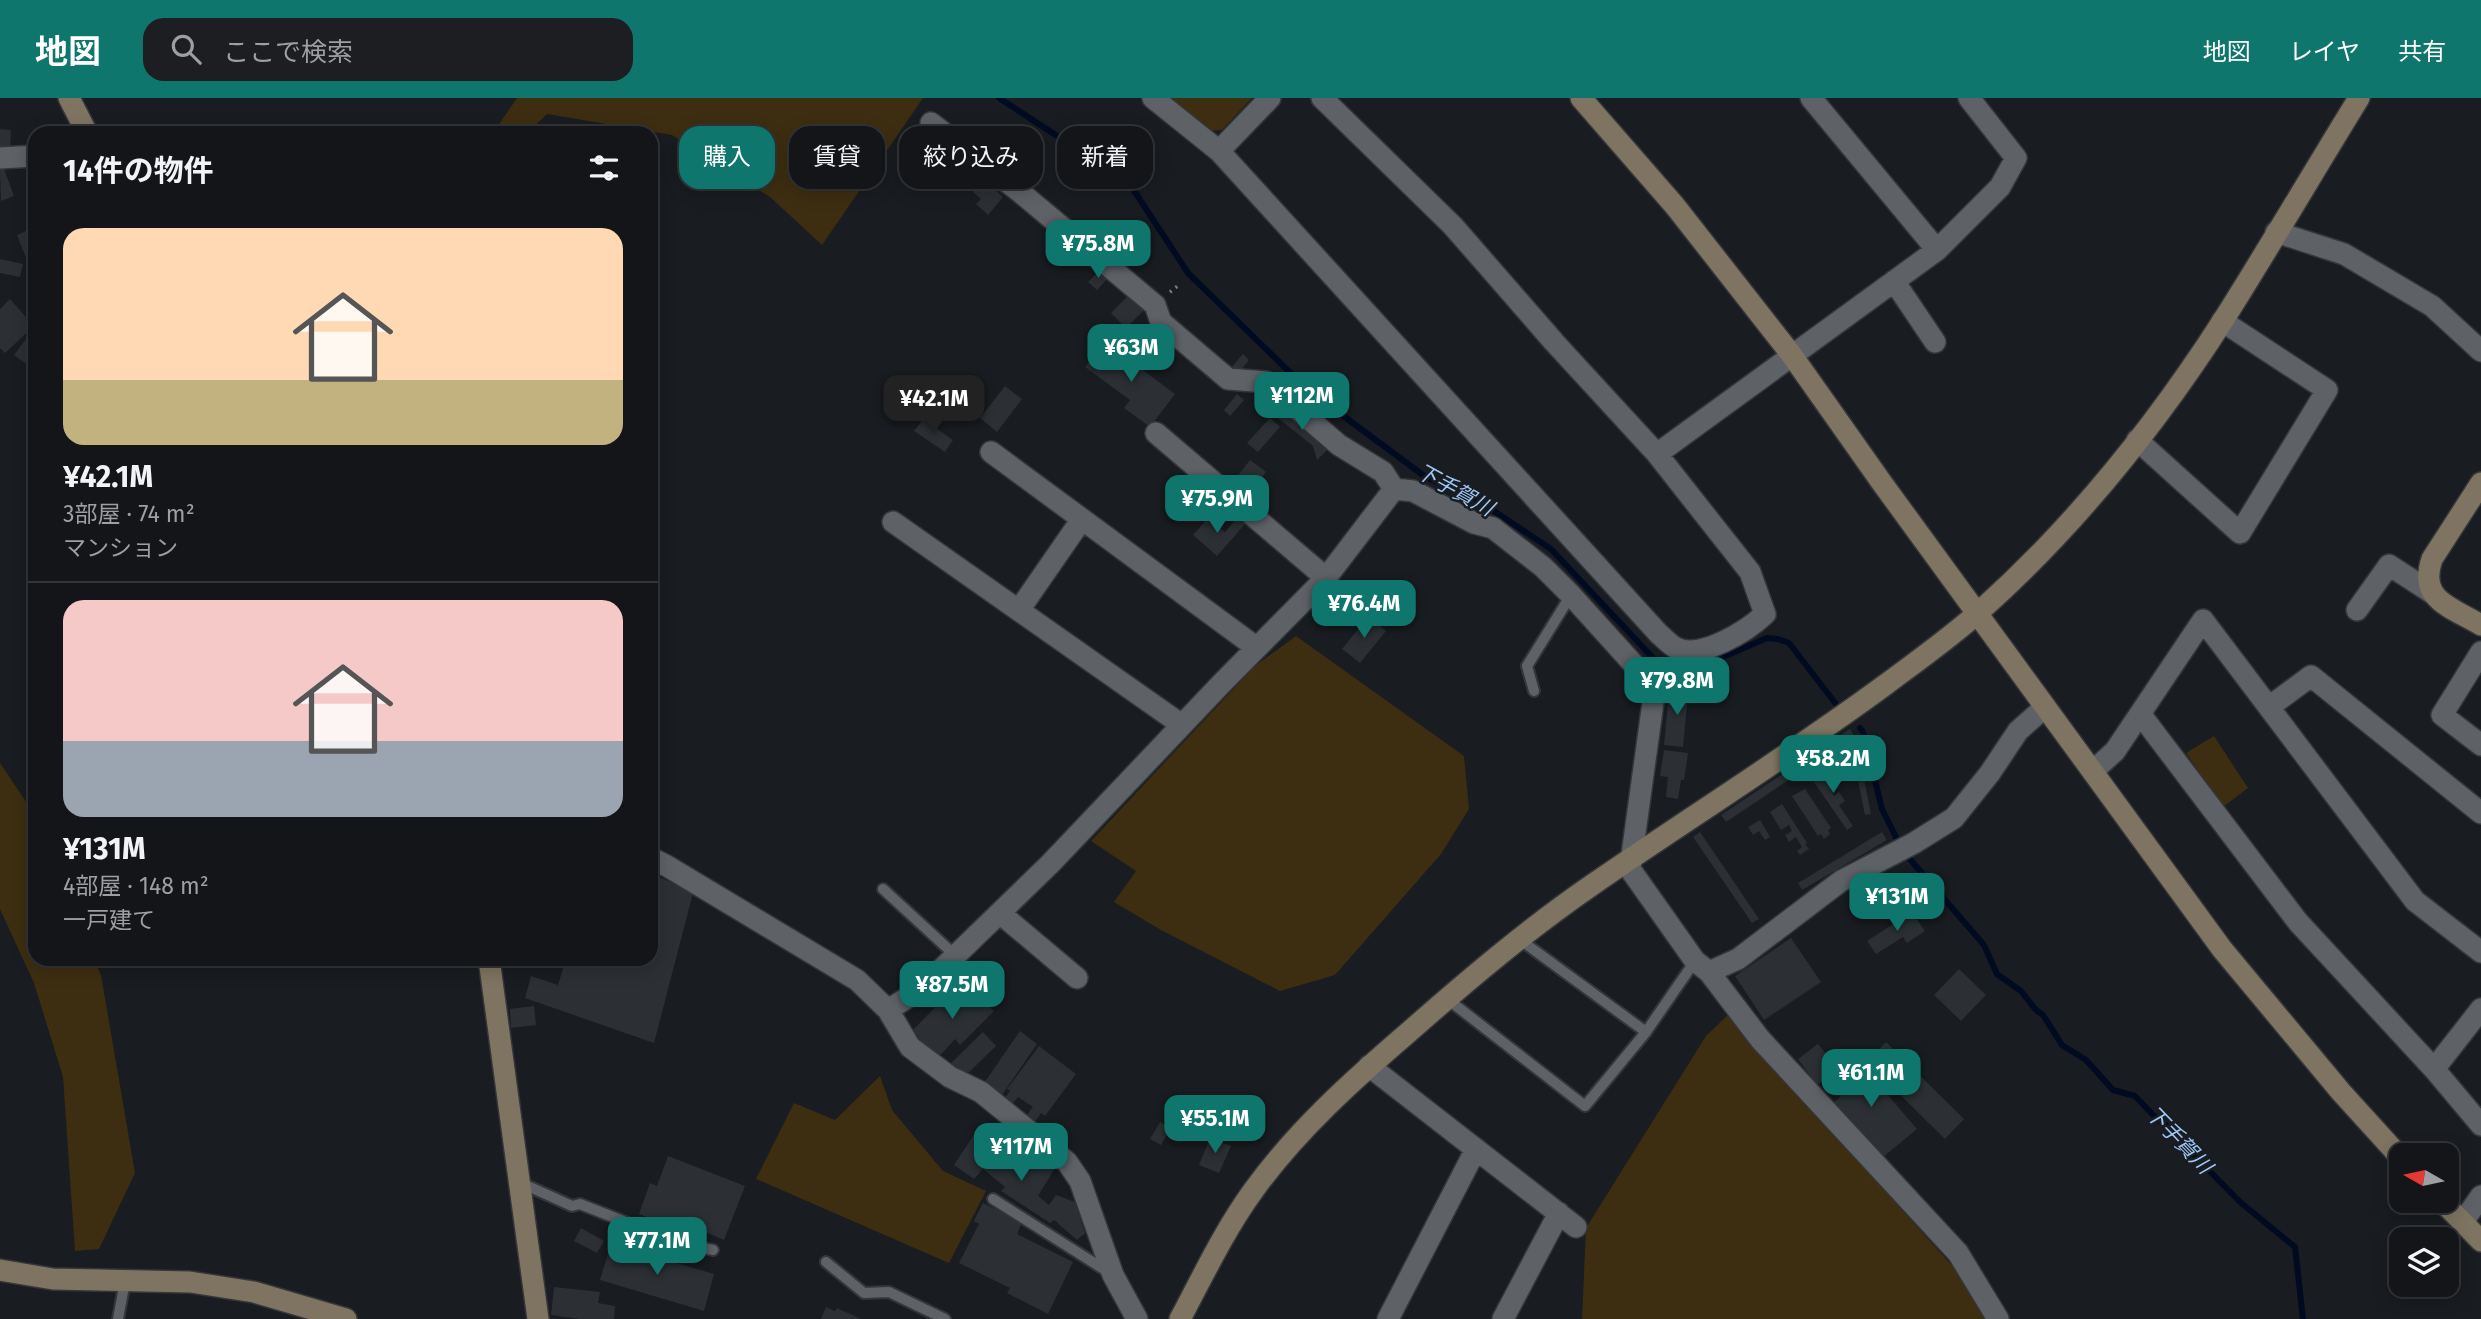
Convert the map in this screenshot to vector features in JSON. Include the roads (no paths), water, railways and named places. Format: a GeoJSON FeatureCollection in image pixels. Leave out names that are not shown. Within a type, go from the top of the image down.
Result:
{"type":"FeatureCollection","features":[{"type":"Feature","properties":{"kind":"street"},"geometry":{"type":"LineString","coordinates":[[69,98],[83,126]]}},
{"type":"Feature","properties":{"kind":"street"},"geometry":{"type":"LineString","coordinates":[[1153,98],[1219,151],[1659,634],[1677,648],[1697,652],[1752,626],[1765,614],[1749,572],[1657,454],[1453,226],[1321,98]]}},
{"type":"Feature","properties":{"kind":"street"},"geometry":{"type":"LineString","coordinates":[[1219,151],[1270,98]]}},
{"type":"Feature","properties":{"kind":"street"},"geometry":{"type":"LineString","coordinates":[[1581,98],[1675,206],[1791,354],[2222,949],[2341,1092],[2389,1144]]}},
{"type":"Feature","properties":{"kind":"street"},"geometry":{"type":"LineString","coordinates":[[1811,98],[1937,250]]}},
{"type":"Feature","properties":{"kind":"street"},"geometry":{"type":"LineString","coordinates":[[1657,454],[1937,250],[2000,187],[2016,158],[1969,98]]}},
{"type":"Feature","properties":{"kind":"street"},"geometry":{"type":"LineString","coordinates":[[1180,1319],[1223,1239],[1251,1194],[1279,1157],[1322,1110],[1369,1066],[1446,998],[1519,939],[1632,858],[1854,708],[1977,614],[2028,567],[2101,486],[2222,321],[2359,98]]}},
{"type":"Feature","properties":{"kind":"street"},"geometry":{"type":"LineString","coordinates":[[931,123],[1020,192],[1145,296],[1155,305],[1161,322],[1228,379],[1266,382],[1339,445],[1383,472],[1394,489]]}},
{"type":"Feature","properties":{"kind":"street"},"geometry":{"type":"LineString","coordinates":[[0,158],[28,156]]}},
{"type":"Feature","properties":{"kind":"street"},"geometry":{"type":"LineString","coordinates":[[2276,232],[2344,254],[2432,306],[2481,351]]}},
{"type":"Feature","properties":{"kind":"street"},"geometry":{"type":"LineString","coordinates":[[1894,281],[1935,342]]}},
{"type":"Feature","properties":{"kind":"street"},"geometry":{"type":"LineString","coordinates":[[2137,440],[2240,533],[2328,390],[2222,321]]}},
{"type":"Feature","properties":{"kind":"street"},"geometry":{"type":"LineString","coordinates":[[1156,433],[1326,578]]}},
{"type":"Feature","properties":{"kind":"street"},"geometry":{"type":"LineString","coordinates":[[991,452],[1257,648]]}},
{"type":"Feature","properties":{"kind":"street"},"geometry":{"type":"LineString","coordinates":[[2432,593],[2428,583],[2432,558],[2481,483]]}},
{"type":"Feature","properties":{"kind":"street"},"geometry":{"type":"LineString","coordinates":[[888,1010],[921,989],[1001,914],[1326,578],[1394,489]]}},
{"type":"Feature","properties":{"kind":"street"},"geometry":{"type":"LineString","coordinates":[[1394,489],[1413,491],[1474,523],[1493,528],[1543,567],[1655,688],[1630,869],[1760,1039],[1958,1253],[1998,1319]]}},
{"type":"Feature","properties":{"kind":"street"},"geometry":{"type":"LineString","coordinates":[[1019,610],[1082,519]]}},
{"type":"Feature","properties":{"kind":"street"},"geometry":{"type":"LineString","coordinates":[[893,522],[1182,725]]}},
{"type":"Feature","properties":{"kind":"street"},"geometry":{"type":"LineString","coordinates":[[2357,610],[2389,565],[2481,625]]}},
{"type":"Feature","properties":{"kind":"street"},"geometry":{"type":"LineString","coordinates":[[2093,771],[2115,751],[2203,620],[2415,901],[2481,952]]}},
{"type":"Feature","properties":{"kind":"street"},"geometry":{"type":"LineString","coordinates":[[2481,652],[2442,715],[2481,746]]}},
{"type":"Feature","properties":{"kind":"street"},"geometry":{"type":"LineString","coordinates":[[2269,707],[2311,676],[2481,813]]}},
{"type":"Feature","properties":{"kind":"street"},"geometry":{"type":"LineString","coordinates":[[1702,966],[1738,959],[1842,881],[1905,848],[1954,818],[1990,773],[2018,731],[2045,708]]}},
{"type":"Feature","properties":{"kind":"street"},"geometry":{"type":"LineString","coordinates":[[2141,715],[2298,922],[2434,1069],[2481,1125]]}},
{"type":"Feature","properties":{"kind":"street"},"geometry":{"type":"LineString","coordinates":[[658,862],[857,980],[888,1010],[909,1047],[950,1077],[981,1092],[1067,1162],[1080,1181],[1113,1275],[1137,1319]]}},
{"type":"Feature","properties":{"kind":"street"},"geometry":{"type":"LineString","coordinates":[[1001,914],[1077,978]]}},
{"type":"Feature","properties":{"kind":"street"},"geometry":{"type":"LineString","coordinates":[[490,966],[538,1319]]}},
{"type":"Feature","properties":{"kind":"street"},"geometry":{"type":"LineString","coordinates":[[2434,1069],[2481,1009]]}},
{"type":"Feature","properties":{"kind":"street"},"geometry":{"type":"LineString","coordinates":[[1369,1066],[1576,1227]]}},
{"type":"Feature","properties":{"kind":"street"},"geometry":{"type":"LineString","coordinates":[[1388,1319],[1476,1149]]}},
{"type":"Feature","properties":{"kind":"street"},"geometry":{"type":"LineString","coordinates":[[2462,1223],[2481,1196]]}},
{"type":"Feature","properties":{"kind":"street"},"geometry":{"type":"LineString","coordinates":[[1503,1319],[1559,1213]]}},
{"type":"Feature","properties":{"kind":"street"},"geometry":{"type":"LineString","coordinates":[[2453,1213],[2481,1241]]}},
{"type":"Feature","properties":{"kind":"street"},"geometry":{"type":"LineString","coordinates":[[0,1270],[53,1279],[190,1282],[254,1292],[345,1319]]}},
{"type":"Feature","properties":{"kind":"lane"},"geometry":{"type":"LineString","coordinates":[[1534,691],[1527,666],[1571,595]]}},
{"type":"Feature","properties":{"kind":"lane"},"geometry":{"type":"LineString","coordinates":[[883,889],[957,957]]}},
{"type":"Feature","properties":{"kind":"lane"},"geometry":{"type":"LineString","coordinates":[[1519,939],[1646,1032]]}},
{"type":"Feature","properties":{"kind":"lane"},"geometry":{"type":"LineString","coordinates":[[1446,998],[1585,1106],[1702,966]]}},
{"type":"Feature","properties":{"kind":"lane"},"geometry":{"type":"LineString","coordinates":[[520,1182],[572,1206],[580,1204],[676,1242],[713,1250]]}},
{"type":"Feature","properties":{"kind":"lane"},"geometry":{"type":"LineString","coordinates":[[993,1199],[1113,1275]]}},
{"type":"Feature","properties":{"kind":"lane"},"geometry":{"type":"LineString","coordinates":[[826,1262],[864,1293],[889,1293],[945,1319]]}},
{"type":"Feature","properties":{"kind":"lane"},"geometry":{"type":"LineString","coordinates":[[118,1319],[125,1281]]}},
{"type":"Feature","properties":{"kind":"waterway","name":"下手賀川"},"geometry":{"type":"LineString","coordinates":[[999,98],[1129,183],[1188,273],[1307,389],[1427,478],[1470,495],[1551,549],[1654,659],[1680,666],[1702,666],[1767,638],[1778,639],[1789,643],[1836,704]]}},
{"type":"Feature","properties":{"kind":"waterway","name":"下手賀川"},"geometry":{"type":"LineString","coordinates":[[1860,728],[1882,809],[1898,841]]}},
{"type":"Feature","properties":{"kind":"waterway","name":"下手賀川"},"geometry":{"type":"LineString","coordinates":[[1908,857],[1984,945],[1997,974],[2021,991],[2043,1015],[2062,1045],[2086,1060],[2113,1090],[2135,1096],[2158,1120],[2177,1133],[2187,1148],[2240,1202],[2295,1247],[2303,1319]]}}]}
